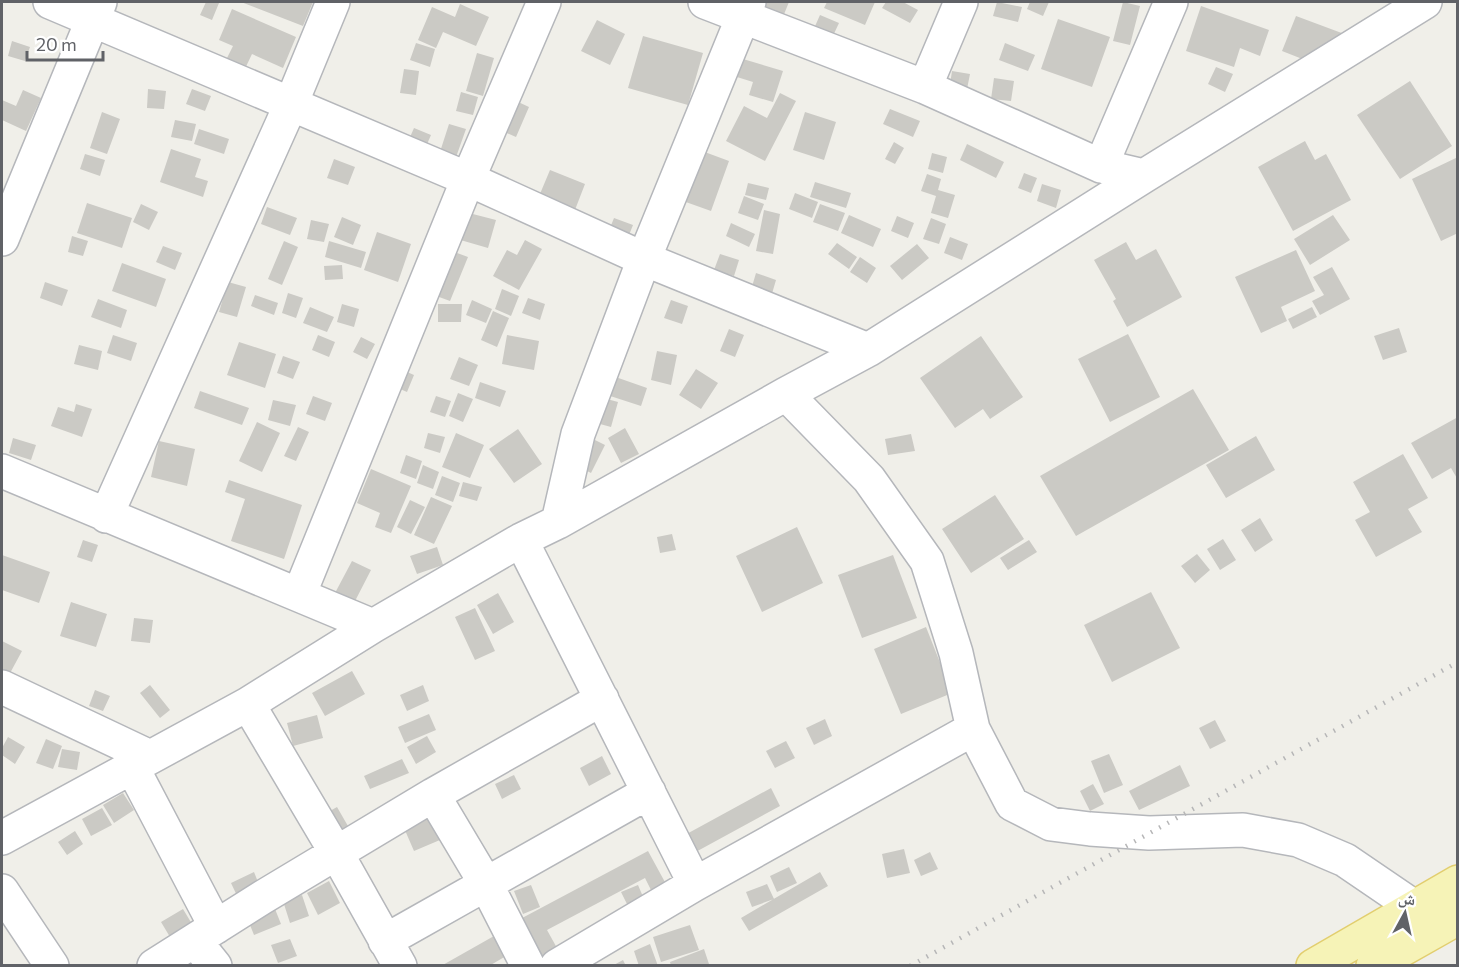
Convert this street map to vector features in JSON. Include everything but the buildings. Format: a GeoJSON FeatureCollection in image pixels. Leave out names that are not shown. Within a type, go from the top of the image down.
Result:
{"type":"FeatureCollection","features":[{"type":"Feature","properties":{"kind":"main road"},"geometry":{"type":"LineString","coordinates":[[1329,962],[1414,907],[1458,882]]}},
{"type":"Feature","properties":{"kind":"main road"},"geometry":{"type":"LineString","coordinates":[[1373,966],[1449,923]]}},
{"type":"Feature","properties":{"kind":"street"},"geometry":{"type":"LineString","coordinates":[[50,2],[96,11],[291,104],[468,179],[644,259],[868,350]]}},
{"type":"Feature","properties":{"kind":"street"},"geometry":{"type":"LineString","coordinates":[[106,516],[291,104],[333,2]]}},
{"type":"Feature","properties":{"kind":"street"},"geometry":{"type":"LineString","coordinates":[[299,595],[468,179],[544,2]]}},
{"type":"Feature","properties":{"kind":"street"},"geometry":{"type":"LineString","coordinates":[[705,2],[745,9],[1101,166],[1143,176]]}},
{"type":"Feature","properties":{"kind":"street"},"geometry":{"type":"LineString","coordinates":[[925,87],[961,2]]}},
{"type":"Feature","properties":{"kind":"street"},"geometry":{"type":"LineString","coordinates":[[1101,166],[1171,2]]}},
{"type":"Feature","properties":{"kind":"street"},"geometry":{"type":"LineString","coordinates":[[2,838],[248,704],[373,626],[522,540],[868,350],[1409,4]]}},
{"type":"Feature","properties":{"kind":"street"},"geometry":{"type":"LineString","coordinates":[[558,522],[578,434],[644,259],[745,9]]}},
{"type":"Feature","properties":{"kind":"street"},"geometry":{"type":"LineString","coordinates":[[2,239],[96,11]]}},
{"type":"Feature","properties":{"kind":"street"},"geometry":{"type":"LineString","coordinates":[[786,394],[869,479],[927,561],[956,654],[974,729],[1012,804],[1051,824],[1089,829],[1149,833],[1243,830],[1298,840],[1345,860],[1414,907],[1449,923]]}},
{"type":"Feature","properties":{"kind":"street"},"geometry":{"type":"LineString","coordinates":[[2,471],[373,626]]}},
{"type":"Feature","properties":{"kind":"street"},"geometry":{"type":"LineString","coordinates":[[522,540],[694,884]]}},
{"type":"Feature","properties":{"kind":"street"},"geometry":{"type":"LineString","coordinates":[[2,687],[141,762],[208,945]]}},
{"type":"Feature","properties":{"kind":"street"},"geometry":{"type":"LineString","coordinates":[[154,966],[208,945],[263,897],[433,795],[602,699]]}},
{"type":"Feature","properties":{"kind":"street"},"geometry":{"type":"LineString","coordinates":[[248,704],[393,953],[486,884],[649,792]]}},
{"type":"Feature","properties":{"kind":"street"},"geometry":{"type":"LineString","coordinates":[[557,966],[694,884],[974,729]]}},
{"type":"Feature","properties":{"kind":"street"},"geometry":{"type":"LineString","coordinates":[[433,795],[486,884],[528,966]]}},
{"type":"Feature","properties":{"kind":"street"},"geometry":{"type":"LineString","coordinates":[[2,891],[52,966]]}},
{"type":"Feature","properties":{"kind":"railway"},"geometry":{"type":"LineString","coordinates":[[910,966],[1458,662]]}}]}
